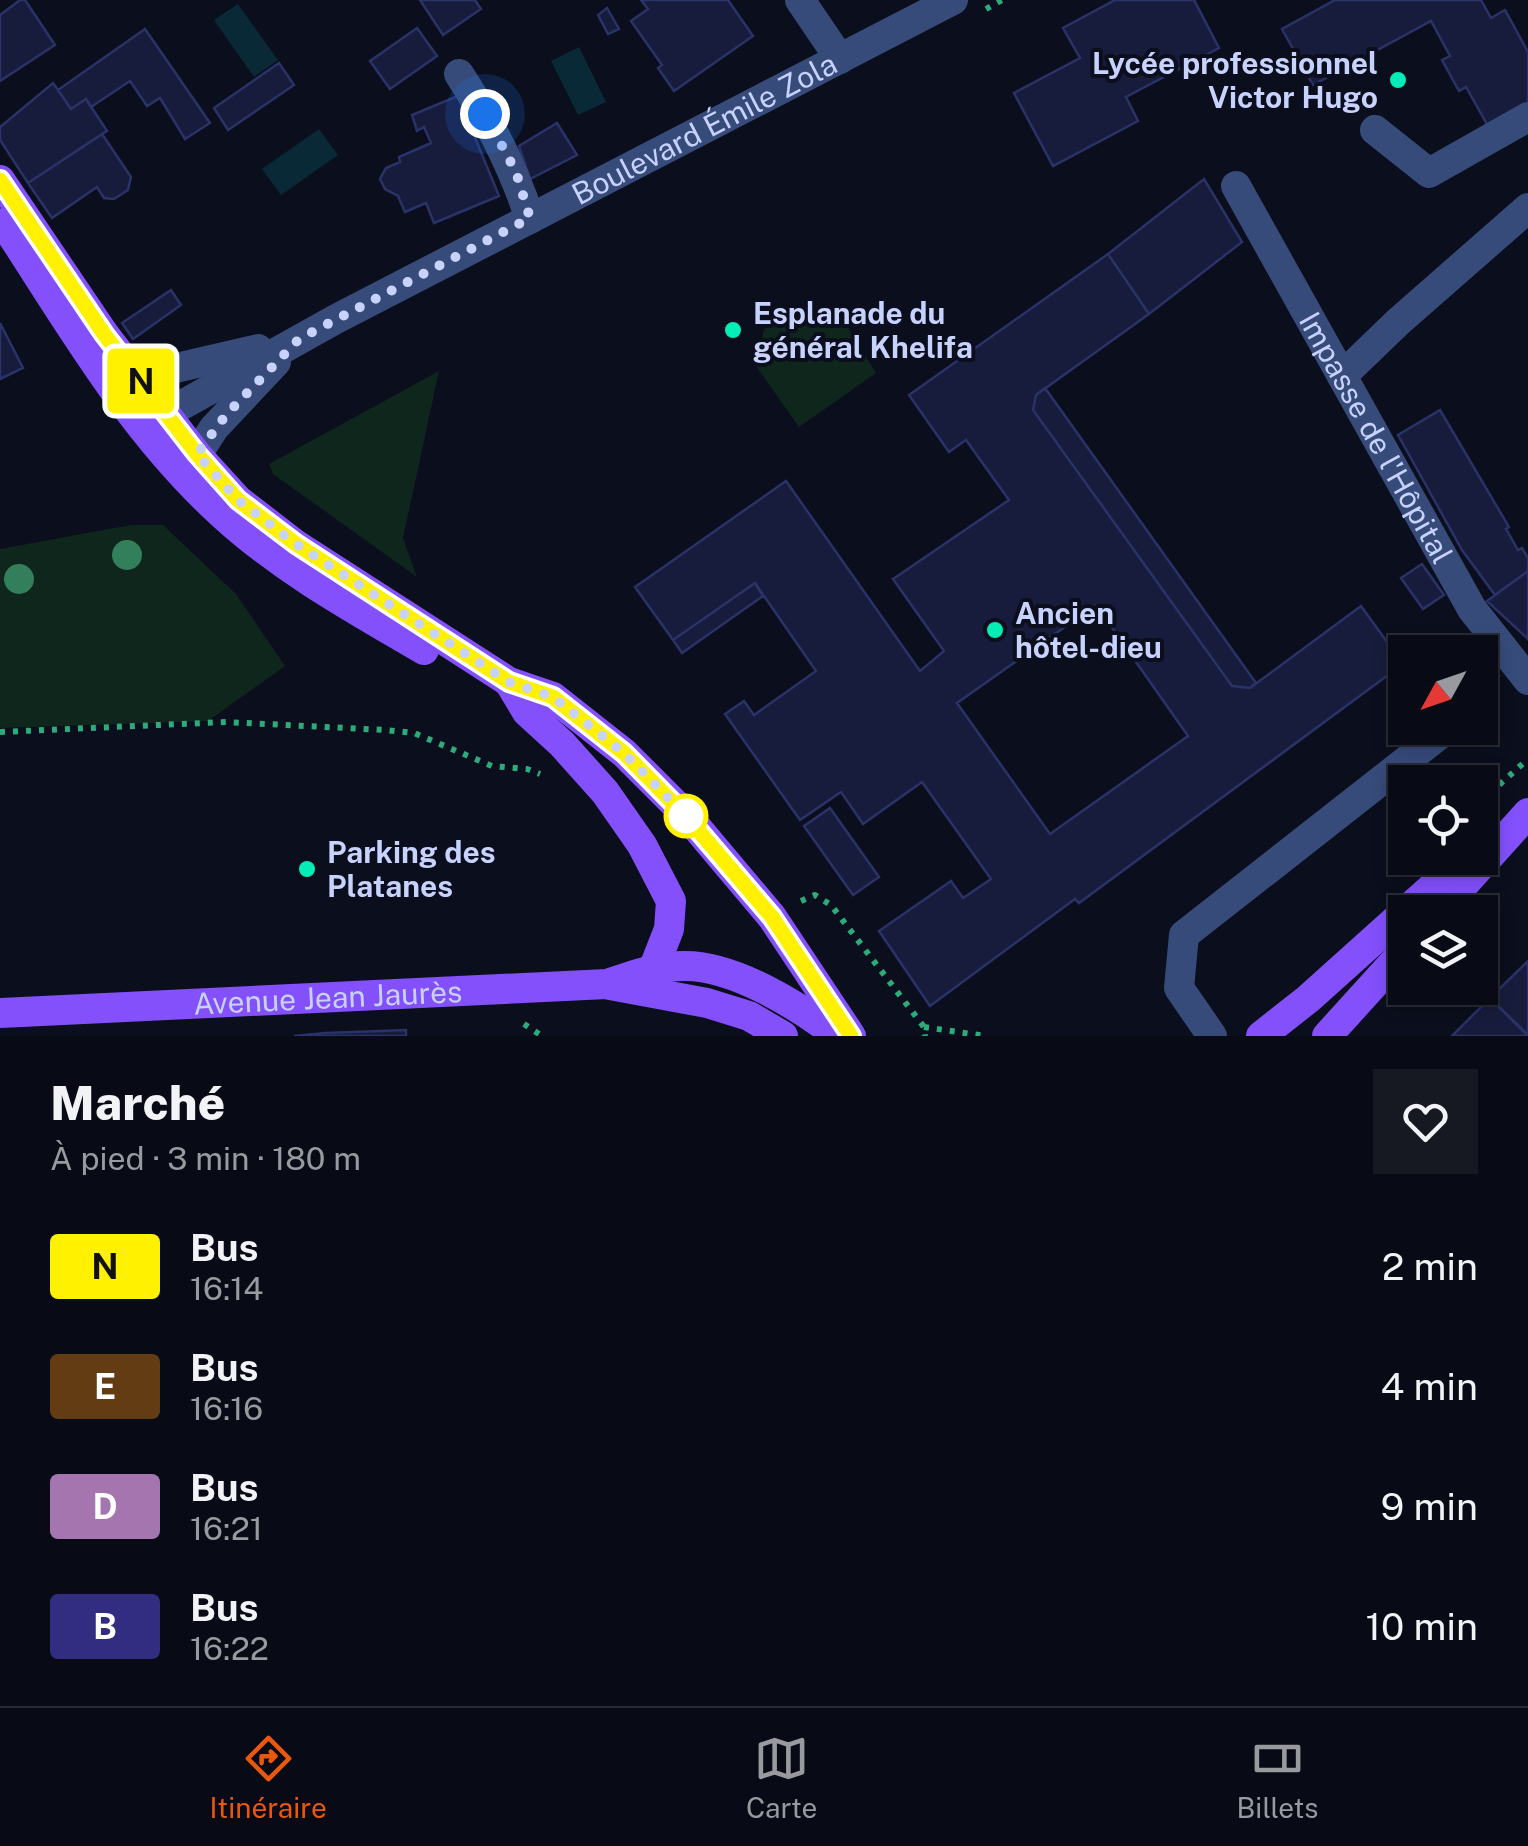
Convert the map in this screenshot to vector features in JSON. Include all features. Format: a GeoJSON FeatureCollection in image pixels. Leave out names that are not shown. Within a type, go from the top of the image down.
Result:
{"type":"FeatureCollection","features":[{"type":"Feature","properties":{"kind":"main road"},"geometry":{"type":"LineString","coordinates":[[0,180],[137,377],[156,423]]}},
{"type":"Feature","properties":{"kind":"main road"},"geometry":{"type":"LineString","coordinates":[[0,216],[190,465],[296,544],[509,682],[553,697],[624,753],[686,816],[772,917],[850,1036]]}},
{"type":"Feature","properties":{"kind":"main road"},"geometry":{"type":"LineString","coordinates":[[509,682],[527,712],[605,792],[642,845],[671,901],[669,930],[653,970]]}},
{"type":"Feature","properties":{"kind":"main road"},"geometry":{"type":"LineString","coordinates":[[1498,828],[1528,801]]}},
{"type":"Feature","properties":{"kind":"main road"},"geometry":{"type":"LineString","coordinates":[[1454,895],[1528,814]]}},
{"type":"Feature","properties":{"kind":"main road"},"geometry":{"type":"LineString","coordinates":[[1261,1036],[1446,875]]}},
{"type":"Feature","properties":{"kind":"main road","name":"Avenue Jean Jaurès"},"geometry":{"type":"LineString","coordinates":[[0,1013],[607,984],[653,970],[686,966],[736,977],[805,1011],[838,1036]]}},
{"type":"Feature","properties":{"kind":"main road"},"geometry":{"type":"LineString","coordinates":[[1327,1036],[1388,969]]}},
{"type":"Feature","properties":{"kind":"main road"},"geometry":{"type":"LineString","coordinates":[[607,984],[708,1003],[749,1016],[784,1036]]}},
{"type":"Feature","properties":{"kind":"street"},"geometry":{"type":"LineString","coordinates":[[800,0],[840,59]]}},
{"type":"Feature","properties":{"kind":"street","name":"Boulevard Émile Zola"},"geometry":{"type":"LineString","coordinates":[[156,423],[299,339],[942,3]]}},
{"type":"Feature","properties":{"kind":"street"},"geometry":{"type":"LineString","coordinates":[[459,74],[516,172],[530,218]]}},
{"type":"Feature","properties":{"kind":"street"},"geometry":{"type":"LineString","coordinates":[[1375,130],[1428,174],[1528,117]]}},
{"type":"Feature","properties":{"kind":"street","name":"Impasse de l'Hôpital"},"geometry":{"type":"LineString","coordinates":[[1236,186],[1472,609],[1528,680]]}},
{"type":"Feature","properties":{"kind":"street"},"geometry":{"type":"LineString","coordinates":[[1342,376],[1528,208]]}},
{"type":"Feature","properties":{"kind":"street","name":"Boulevard Émile Zola"},"geometry":{"type":"LineString","coordinates":[[137,377],[180,370],[299,339]]}},
{"type":"Feature","properties":{"kind":"street","name":"Boulevard Émile Zola"},"geometry":{"type":"LineString","coordinates":[[190,465],[226,415],[299,339]]}},
{"type":"Feature","properties":{"kind":"street"},"geometry":{"type":"LineString","coordinates":[[1212,1036],[1180,988],[1184,936],[1426,745]]}},
{"type":"Feature","properties":{"kind":"path"},"geometry":{"type":"LineString","coordinates":[[0,732],[226,722],[414,732],[492,766],[527,769],[550,778]]}},
{"type":"Feature","properties":{"kind":"path"},"geometry":{"type":"LineString","coordinates":[[1498,786],[1528,760]]}},
{"type":"Feature","properties":{"kind":"path"},"geometry":{"type":"LineString","coordinates":[[788,907],[815,896],[831,905],[924,1026],[925,1036]]}},
{"type":"Feature","properties":{"kind":"path"},"geometry":{"type":"LineString","coordinates":[[924,1026],[985,1036]]}},
{"type":"Feature","properties":{"kind":"green space"},"geometry":{"type":"Polygon","coordinates":[[[835,307],[876,373],[799,427],[756,366],[764,329],[794,308],[818,316],[835,307]]]}},
{"type":"Feature","properties":{"kind":"green space"},"geometry":{"type":"Polygon","coordinates":[[[439,371],[403,538],[417,577],[273,474],[269,464],[439,371]]]}},
{"type":"Feature","properties":{"kind":"green space"},"geometry":{"type":"Polygon","coordinates":[[[131,525],[163,525],[236,594],[285,666],[208,721],[0,728],[0,549],[131,525]]]}},
{"type":"Feature","properties":{"kind":"water"},"geometry":{"type":"Polygon","coordinates":[[[238,4],[278,60],[254,77],[214,20],[238,4]]]}},
{"type":"Feature","properties":{"kind":"water"},"geometry":{"type":"Polygon","coordinates":[[[579,47],[606,102],[578,115],[551,61],[579,47]]]}},
{"type":"Feature","properties":{"kind":"water"},"geometry":{"type":"Polygon","coordinates":[[[319,129],[338,155],[281,195],[262,169],[319,129]]]}},
{"type":"Feature","properties":{"kind":"building"},"geometry":{"type":"Polygon","coordinates":[[[25,0],[55,45],[0,81],[0,15],[25,0]]]}},
{"type":"Feature","properties":{"kind":"building"},"geometry":{"type":"Polygon","coordinates":[[[420,0],[475,0],[481,9],[443,35],[420,0]]]}},
{"type":"Feature","properties":{"kind":"building"},"geometry":{"type":"Polygon","coordinates":[[[641,0],[728,0],[753,36],[674,91],[658,68],[662,65],[631,21],[648,9],[641,0]]]}},
{"type":"Feature","properties":{"kind":"building"},"geometry":{"type":"Polygon","coordinates":[[[1115,0],[1194,0],[1219,48],[1126,97],[1138,121],[1053,166],[1014,93],[1080,58],[1063,28],[1115,0]]]}},
{"type":"Feature","properties":{"kind":"building"},"geometry":{"type":"Polygon","coordinates":[[[1335,0],[1481,0],[1491,18],[1505,10],[1528,52],[1528,104],[1488,126],[1466,87],[1459,91],[1442,60],[1450,56],[1431,21],[1313,85],[1282,29],[1335,0]]]}},
{"type":"Feature","properties":{"kind":"building"},"geometry":{"type":"Polygon","coordinates":[[[607,8],[619,29],[608,34],[598,15],[607,8]]]}},
{"type":"Feature","properties":{"kind":"building"},"geometry":{"type":"Polygon","coordinates":[[[417,28],[437,56],[390,89],[370,61],[417,28]]]}},
{"type":"Feature","properties":{"kind":"building"},"geometry":{"type":"Polygon","coordinates":[[[145,29],[210,123],[185,139],[160,98],[147,106],[130,81],[91,107],[86,99],[71,109],[58,90],[145,29]]]}},
{"type":"Feature","properties":{"kind":"building"},"geometry":{"type":"Polygon","coordinates":[[[279,63],[294,85],[228,130],[214,108],[279,63]]]}},
{"type":"Feature","properties":{"kind":"building"},"geometry":{"type":"Polygon","coordinates":[[[53,83],[71,109],[86,99],[107,131],[28,183],[0,140],[0,127],[53,83]]]}},
{"type":"Feature","properties":{"kind":"building"},"geometry":{"type":"Polygon","coordinates":[[[458,96],[499,196],[434,223],[426,203],[405,212],[398,196],[385,189],[380,179],[386,168],[400,162],[399,157],[431,143],[424,127],[417,131],[412,115],[458,96]]]}},
{"type":"Feature","properties":{"kind":"building"},"geometry":{"type":"Polygon","coordinates":[[[557,123],[577,155],[530,179],[519,146],[557,123]]]}},
{"type":"Feature","properties":{"kind":"building"},"geometry":{"type":"Polygon","coordinates":[[[102,134],[131,177],[128,190],[114,199],[104,198],[97,187],[52,218],[28,183],[102,134]]]}},
{"type":"Feature","properties":{"kind":"building"},"geometry":{"type":"Polygon","coordinates":[[[1204,179],[1242,242],[1149,314],[1108,254],[1204,179]]]}},
{"type":"Feature","properties":{"kind":"building","name":"Ancien hôtel-dieu"},"geometry":{"type":"Polygon","coordinates":[[[1108,254],[1149,314],[1036,395],[1033,410],[1232,686],[1250,688],[1361,606],[1388,643],[1388,675],[1079,903],[1075,899],[930,1006],[879,931],[951,881],[963,898],[991,879],[922,782],[863,824],[841,792],[800,820],[725,714],[744,701],[754,715],[816,671],[755,583],[673,640],[635,587],[786,481],[920,671],[944,651],[893,579],[1009,500],[966,440],[949,452],[909,395],[1108,254]],[[1096,605],[957,703],[1050,834],[1188,736],[1096,605]]]}},
{"type":"Feature","properties":{"kind":"building"},"geometry":{"type":"Polygon","coordinates":[[[171,290],[181,305],[133,339],[122,323],[171,290]]]}},
{"type":"Feature","properties":{"kind":"building"},"geometry":{"type":"Polygon","coordinates":[[[0,323],[23,368],[0,379],[0,323]]]}},
{"type":"Feature","properties":{"kind":"building"},"geometry":{"type":"Polygon","coordinates":[[[1045,388],[1256,683],[1250,688],[1232,686],[1033,410],[1036,395],[1045,388]]]}},
{"type":"Feature","properties":{"kind":"building"},"geometry":{"type":"Polygon","coordinates":[[[1440,410],[1509,527],[1506,529],[1518,550],[1522,548],[1528,558],[1528,571],[1495,595],[1462,550],[1398,435],[1440,410]]]}},
{"type":"Feature","properties":{"kind":"building"},"geometry":{"type":"Polygon","coordinates":[[[1422,564],[1444,595],[1423,609],[1401,578],[1422,564]]]}},
{"type":"Feature","properties":{"kind":"building"},"geometry":{"type":"Polygon","coordinates":[[[1528,571],[1528,639],[1487,601],[1528,571]]]}},
{"type":"Feature","properties":{"kind":"building"},"geometry":{"type":"Polygon","coordinates":[[[755,583],[763,596],[682,653],[673,640],[755,583]]]}},
{"type":"Feature","properties":{"kind":"building"},"geometry":{"type":"Polygon","coordinates":[[[830,808],[879,877],[853,895],[804,826],[830,808]]]}},
{"type":"Feature","properties":{"kind":"building"},"geometry":{"type":"Polygon","coordinates":[[[1528,961],[1528,1035],[1497,1005],[1498,990],[1528,961]]]}},
{"type":"Feature","properties":{"kind":"building"},"geometry":{"type":"Polygon","coordinates":[[[1483,1005],[1497,1005],[1528,1036],[1452,1036],[1483,1005]]]}},
{"type":"Feature","properties":{"kind":"building"},"geometry":{"type":"Polygon","coordinates":[[[406,1030],[406,1036],[294,1036],[325,1033],[406,1030]]]}},
{"type":"Feature","properties":{"kind":"bus line","name":"N"},"geometry":{"type":"LineString","coordinates":[[0,180],[104,334],[197,454],[238,500],[296,544],[509,682],[553,697],[624,753],[686,816],[772,917],[851,1036]]}},
{"type":"Feature","properties":{"kind":"place","name":"Lycée professionnel Victor Hugo"},"geometry":{"type":"Point","coordinates":[1398,80]}},
{"type":"Feature","properties":{"kind":"place","name":"Esplanade du général Khelifa"},"geometry":{"type":"Point","coordinates":[733,330]}},
{"type":"Feature","properties":{"kind":"place","name":"Ancien hôtel-dieu"},"geometry":{"type":"Point","coordinates":[995,630]}},
{"type":"Feature","properties":{"kind":"place","name":"Parking des Platanes"},"geometry":{"type":"Point","coordinates":[307,869]}},
{"type":"Feature","properties":{"kind":"route"},"geometry":{"type":"LineString","coordinates":[[485,114],[516,172],[530,218],[299,339],[214,428],[197,454],[238,500],[296,544],[509,682],[553,697],[624,753],[686,816]]}}]}
